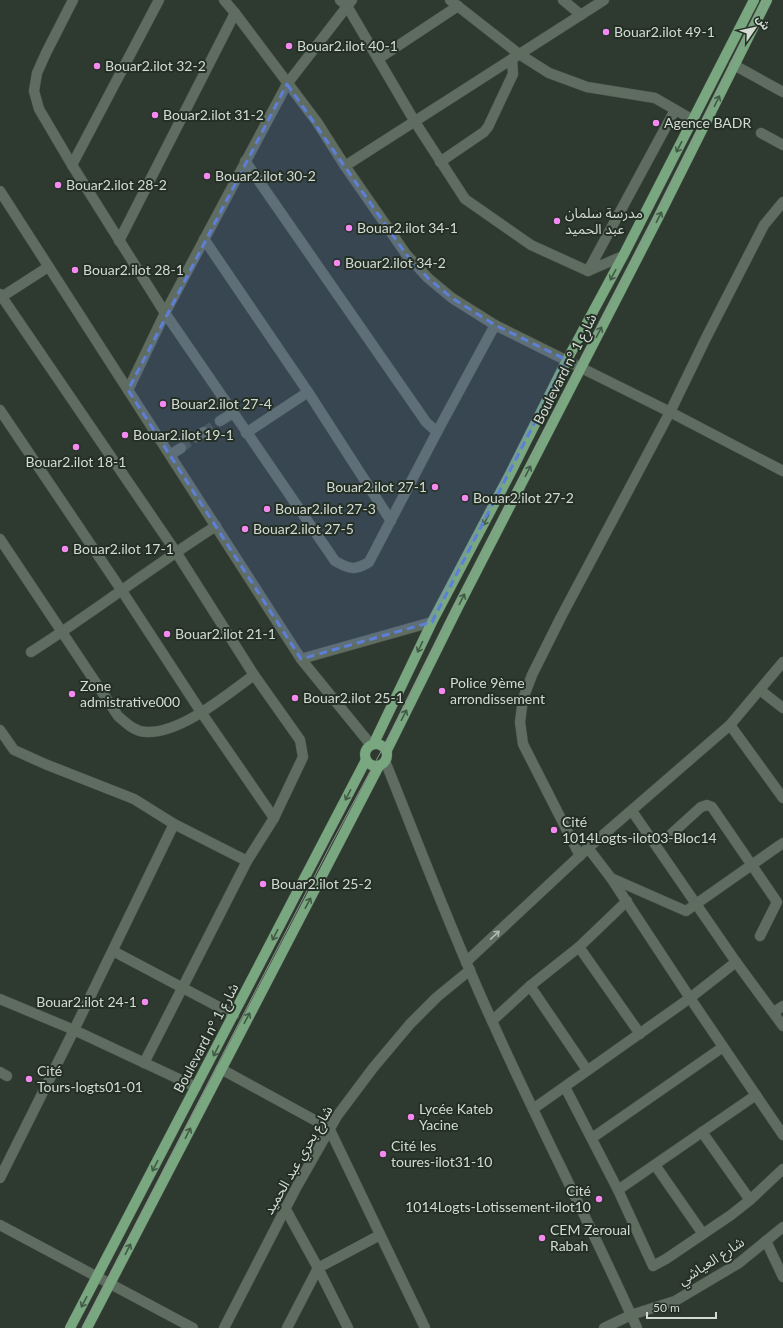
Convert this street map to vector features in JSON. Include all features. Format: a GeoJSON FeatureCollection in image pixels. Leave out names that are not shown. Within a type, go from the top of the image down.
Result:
{"type":"FeatureCollection","features":[{"type":"Feature","properties":{"kind":"main road","name":"Boulevard n° شارع 1"},"geometry":{"type":"LineString","coordinates":[[372,744],[432,622],[511,472],[567,360],[623,256],[754,0]]}},
{"type":"Feature","properties":{"kind":"main road","name":"Boulevard n° شارع 1"},"geometry":{"type":"LineString","coordinates":[[387,750],[658,218],[767,0]]}},
{"type":"Feature","properties":{"kind":"main road"},"geometry":{"type":"LineString","coordinates":[[372,744],[381,744],[387,750],[387,758],[382,764],[375,766],[366,760],[366,750],[372,744]]}},
{"type":"Feature","properties":{"kind":"main road","name":"Boulevard n° شارع 1"},"geometry":{"type":"LineString","coordinates":[[70,1328],[366,760]]}},
{"type":"Feature","properties":{"kind":"main road","name":"Boulevard n° شارع 1"},"geometry":{"type":"LineString","coordinates":[[87,1328],[221,1069],[382,764]]}},
{"type":"Feature","properties":{"kind":"street"},"geometry":{"type":"LineString","coordinates":[[73,0],[37,73],[34,91],[39,109],[72,166],[165,313],[335,561],[345,567],[360,568],[369,562],[495,325]]}},
{"type":"Feature","properties":{"kind":"street"},"geometry":{"type":"LineString","coordinates":[[72,166],[159,0]]}},
{"type":"Feature","properties":{"kind":"street"},"geometry":{"type":"LineString","coordinates":[[224,0],[316,122],[406,254],[428,278],[452,298],[495,325],[670,412],[783,471]]}},
{"type":"Feature","properties":{"kind":"street"},"geometry":{"type":"LineString","coordinates":[[563,0],[582,15]]}},
{"type":"Feature","properties":{"kind":"street"},"geometry":{"type":"LineString","coordinates":[[345,166],[604,0]]}},
{"type":"Feature","properties":{"kind":"street"},"geometry":{"type":"LineString","coordinates":[[128,390],[165,313],[287,84],[346,2],[415,122],[465,199],[531,245],[588,271],[623,256]]}},
{"type":"Feature","properties":{"kind":"street"},"geometry":{"type":"LineString","coordinates":[[378,59],[454,3],[516,56],[549,73],[587,87],[654,98],[693,120]]}},
{"type":"Feature","properties":{"kind":"street"},"geometry":{"type":"LineString","coordinates":[[119,241],[235,13]]}},
{"type":"Feature","properties":{"kind":"street"},"geometry":{"type":"LineString","coordinates":[[440,162],[484,132],[488,127],[513,74],[516,56]]}},
{"type":"Feature","properties":{"kind":"street"},"geometry":{"type":"LineString","coordinates":[[734,66],[783,92]]}},
{"type":"Feature","properties":{"kind":"street"},"geometry":{"type":"LineString","coordinates":[[588,271],[675,110]]}},
{"type":"Feature","properties":{"kind":"street"},"geometry":{"type":"LineString","coordinates":[[761,134],[783,145]]}},
{"type":"Feature","properties":{"kind":"street"},"geometry":{"type":"LineString","coordinates":[[245,161],[426,422],[437,432]]}},
{"type":"Feature","properties":{"kind":"street"},"geometry":{"type":"LineString","coordinates":[[0,191],[302,659],[333,700],[372,744]]}},
{"type":"Feature","properties":{"kind":"street"},"geometry":{"type":"LineString","coordinates":[[580,856],[523,744],[520,722],[523,699],[532,675],[557,624],[670,412],[706,338],[764,226],[783,202]]}},
{"type":"Feature","properties":{"kind":"street"},"geometry":{"type":"LineString","coordinates":[[204,239],[308,392],[392,521]]}},
{"type":"Feature","properties":{"kind":"street"},"geometry":{"type":"LineString","coordinates":[[48,267],[1,296],[176,552],[254,675],[300,740],[303,757],[274,818],[247,861],[144,1063]]}},
{"type":"Feature","properties":{"kind":"street"},"geometry":{"type":"LineString","coordinates":[[246,432],[308,392]]}},
{"type":"Feature","properties":{"kind":"street"},"geometry":{"type":"LineString","coordinates":[[0,410],[122,590],[200,712],[274,818]]}},
{"type":"Feature","properties":{"kind":"street"},"geometry":{"type":"LineString","coordinates":[[220,421],[233,414]]}},
{"type":"Feature","properties":{"kind":"street"},"geometry":{"type":"LineString","coordinates":[[170,455],[181,448]]}},
{"type":"Feature","properties":{"kind":"street"},"geometry":{"type":"LineString","coordinates":[[31,652],[216,526]]}},
{"type":"Feature","properties":{"kind":"street"},"geometry":{"type":"LineString","coordinates":[[0,539],[118,716],[131,727],[146,732],[164,730],[181,724],[254,675]]}},
{"type":"Feature","properties":{"kind":"street"},"geometry":{"type":"LineString","coordinates":[[302,659],[432,622]]}},
{"type":"Feature","properties":{"kind":"street","name":"شارع بحري عبد الحميد"},"geometry":{"type":"LineString","coordinates":[[224,1328],[285,1208],[329,1128],[373,1068],[410,1024],[588,848],[730,725],[783,662]]}},
{"type":"Feature","properties":{"kind":"street"},"geometry":{"type":"LineString","coordinates":[[760,690],[783,708]]}},
{"type":"Feature","properties":{"kind":"street"},"geometry":{"type":"LineString","coordinates":[[730,725],[783,798]]}},
{"type":"Feature","properties":{"kind":"street"},"geometry":{"type":"LineString","coordinates":[[0,730],[14,750],[134,800],[174,824],[247,861]]}},
{"type":"Feature","properties":{"kind":"street"},"geometry":{"type":"LineString","coordinates":[[382,764],[492,1022],[637,1328]]}},
{"type":"Feature","properties":{"kind":"street"},"geometry":{"type":"LineString","coordinates":[[668,837],[701,807],[707,805],[712,807],[777,902],[760,936]]}},
{"type":"Feature","properties":{"kind":"street"},"geometry":{"type":"LineString","coordinates":[[632,811],[736,962],[783,1026]]}},
{"type":"Feature","properties":{"kind":"street"},"geometry":{"type":"LineString","coordinates":[[0,1178],[113,951],[174,824]]}},
{"type":"Feature","properties":{"kind":"street"},"geometry":{"type":"LineString","coordinates":[[611,878],[686,910],[697,904],[783,843]]}},
{"type":"Feature","properties":{"kind":"street"},"geometry":{"type":"LineString","coordinates":[[588,848],[627,901],[690,998],[783,1135]]}},
{"type":"Feature","properties":{"kind":"street"},"geometry":{"type":"LineString","coordinates":[[492,1022],[530,986],[579,947],[627,901]]}},
{"type":"Feature","properties":{"kind":"street"},"geometry":{"type":"LineString","coordinates":[[579,947],[640,1034]]}},
{"type":"Feature","properties":{"kind":"street"},"geometry":{"type":"LineString","coordinates":[[113,951],[234,1015]]}},
{"type":"Feature","properties":{"kind":"street"},"geometry":{"type":"LineString","coordinates":[[533,1109],[690,998],[736,962]]}},
{"type":"Feature","properties":{"kind":"street"},"geometry":{"type":"LineString","coordinates":[[530,986],[587,1070]]}},
{"type":"Feature","properties":{"kind":"street"},"geometry":{"type":"LineString","coordinates":[[0,999],[74,1030],[196,1087]]}},
{"type":"Feature","properties":{"kind":"street"},"geometry":{"type":"LineString","coordinates":[[774,1012],[783,1006]]}},
{"type":"Feature","properties":{"kind":"street"},"geometry":{"type":"LineString","coordinates":[[592,1138],[724,1047]]}},
{"type":"Feature","properties":{"kind":"street"},"geometry":{"type":"LineString","coordinates":[[221,1069],[329,1128],[425,1328]]}},
{"type":"Feature","properties":{"kind":"street"},"geometry":{"type":"LineString","coordinates":[[565,1086],[618,1190],[653,1266],[666,1259],[731,1215],[750,1200],[783,1169]]}},
{"type":"Feature","properties":{"kind":"street"},"geometry":{"type":"LineString","coordinates":[[618,1190],[756,1095]]}},
{"type":"Feature","properties":{"kind":"street"},"geometry":{"type":"LineString","coordinates":[[702,1132],[727,1165],[750,1200]]}},
{"type":"Feature","properties":{"kind":"street"},"geometry":{"type":"LineString","coordinates":[[655,1165],[703,1234]]}},
{"type":"Feature","properties":{"kind":"street"},"geometry":{"type":"LineString","coordinates":[[285,1208],[318,1268],[348,1328]]}},
{"type":"Feature","properties":{"kind":"street"},"geometry":{"type":"LineString","coordinates":[[0,1225],[193,1328]]}},
{"type":"Feature","properties":{"kind":"street","name":"شارع العياشي"},"geometry":{"type":"LineString","coordinates":[[604,1328],[631,1315],[675,1301],[739,1263],[783,1227]]}},
{"type":"Feature","properties":{"kind":"street"},"geometry":{"type":"LineString","coordinates":[[287,1328],[318,1268],[380,1235]]}},
{"type":"Feature","properties":{"kind":"street"},"geometry":{"type":"LineString","coordinates":[[766,1241],[783,1277]]}},
{"type":"Feature","properties":{"kind":"highlighted area"},"geometry":{"type":"Polygon","coordinates":[[[287,84],[406,254],[428,278],[452,298],[495,325],[567,360],[432,622],[301,659],[128,390],[287,84]]]}},
{"type":"Feature","properties":{"kind":"tunnel"},"geometry":{"type":"LineString","coordinates":[[204,432],[220,421]]}},
{"type":"Feature","properties":{"kind":"tunnel"},"geometry":{"type":"LineString","coordinates":[[181,448],[196,437]]}},
{"type":"Feature","properties":{"kind":"tram line"},"geometry":{"type":"LineString","coordinates":[[82,1328],[331,844],[384,746],[637,253],[741,46],[767,0]]}},
{"type":"Feature","properties":{"kind":"place","name":"Bouar2.ilot 49-1"},"geometry":{"type":"Point","coordinates":[606,32]}},
{"type":"Feature","properties":{"kind":"place","name":"Bouar2.ilot 40-1"},"geometry":{"type":"Point","coordinates":[289,46]}},
{"type":"Feature","properties":{"kind":"place","name":"Bouar2.ilot 32-2"},"geometry":{"type":"Point","coordinates":[97,66]}},
{"type":"Feature","properties":{"kind":"place","name":"Bouar2.ilot 31-2"},"geometry":{"type":"Point","coordinates":[155,115]}},
{"type":"Feature","properties":{"kind":"place","name":"Agence BADR"},"geometry":{"type":"Point","coordinates":[656,123]}},
{"type":"Feature","properties":{"kind":"place","name":"Bouar2.ilot 30-2"},"geometry":{"type":"Point","coordinates":[207,176]}},
{"type":"Feature","properties":{"kind":"place","name":"Bouar2.ilot 28-2"},"geometry":{"type":"Point","coordinates":[58,185]}},
{"type":"Feature","properties":{"kind":"place","name":"مدرسة سلمان عبد الحميد"},"geometry":{"type":"Point","coordinates":[557,221]}},
{"type":"Feature","properties":{"kind":"place","name":"Bouar2.ilot 34-1"},"geometry":{"type":"Point","coordinates":[349,228]}},
{"type":"Feature","properties":{"kind":"place","name":"Bouar2.ilot 34-2"},"geometry":{"type":"Point","coordinates":[337,263]}},
{"type":"Feature","properties":{"kind":"place","name":"Bouar2.ilot 28-1"},"geometry":{"type":"Point","coordinates":[75,270]}},
{"type":"Feature","properties":{"kind":"place","name":"Bouar2.ilot 27-4"},"geometry":{"type":"Point","coordinates":[163,404]}},
{"type":"Feature","properties":{"kind":"place","name":"Bouar2.ilot 19-1"},"geometry":{"type":"Point","coordinates":[125,435]}},
{"type":"Feature","properties":{"kind":"place","name":"Bouar2.ilot 18-1"},"geometry":{"type":"Point","coordinates":[76,447]}},
{"type":"Feature","properties":{"kind":"place","name":"Bouar2.ilot 27-1"},"geometry":{"type":"Point","coordinates":[435,487]}},
{"type":"Feature","properties":{"kind":"place","name":"Bouar2.ilot 27-2"},"geometry":{"type":"Point","coordinates":[465,498]}},
{"type":"Feature","properties":{"kind":"place","name":"Bouar2.ilot 27-3"},"geometry":{"type":"Point","coordinates":[267,509]}},
{"type":"Feature","properties":{"kind":"place","name":"Bouar2.ilot 27-5"},"geometry":{"type":"Point","coordinates":[245,529]}},
{"type":"Feature","properties":{"kind":"place","name":"Bouar2.ilot 17-1"},"geometry":{"type":"Point","coordinates":[65,549]}},
{"type":"Feature","properties":{"kind":"place","name":"Bouar2.ilot 21-1"},"geometry":{"type":"Point","coordinates":[167,634]}},
{"type":"Feature","properties":{"kind":"place","name":"Police 9ème arrondissement"},"geometry":{"type":"Point","coordinates":[442,691]}},
{"type":"Feature","properties":{"kind":"place","name":"Zone admistrative000"},"geometry":{"type":"Point","coordinates":[72,694]}},
{"type":"Feature","properties":{"kind":"place","name":"Bouar2.ilot 25-1"},"geometry":{"type":"Point","coordinates":[295,698]}},
{"type":"Feature","properties":{"kind":"place","name":"Cité 1014Logts-ilot03-Bloc14"},"geometry":{"type":"Point","coordinates":[554,830]}},
{"type":"Feature","properties":{"kind":"place","name":"Bouar2.ilot 25-2"},"geometry":{"type":"Point","coordinates":[263,884]}},
{"type":"Feature","properties":{"kind":"place","name":"Bouar2.ilot 24-1"},"geometry":{"type":"Point","coordinates":[145,1002]}},
{"type":"Feature","properties":{"kind":"place","name":"Cité Tours-logts01-01"},"geometry":{"type":"Point","coordinates":[29,1079]}},
{"type":"Feature","properties":{"kind":"place","name":"Lycée Kateb Yacine"},"geometry":{"type":"Point","coordinates":[411,1117]}},
{"type":"Feature","properties":{"kind":"place","name":"Cité les toures-ilot31-10"},"geometry":{"type":"Point","coordinates":[383,1154]}},
{"type":"Feature","properties":{"kind":"place","name":"Cité 1014Logts-Lotissement-ilot10"},"geometry":{"type":"Point","coordinates":[599,1199]}},
{"type":"Feature","properties":{"kind":"place","name":"CEM Zeroual Rabah"},"geometry":{"type":"Point","coordinates":[542,1238]}}]}
